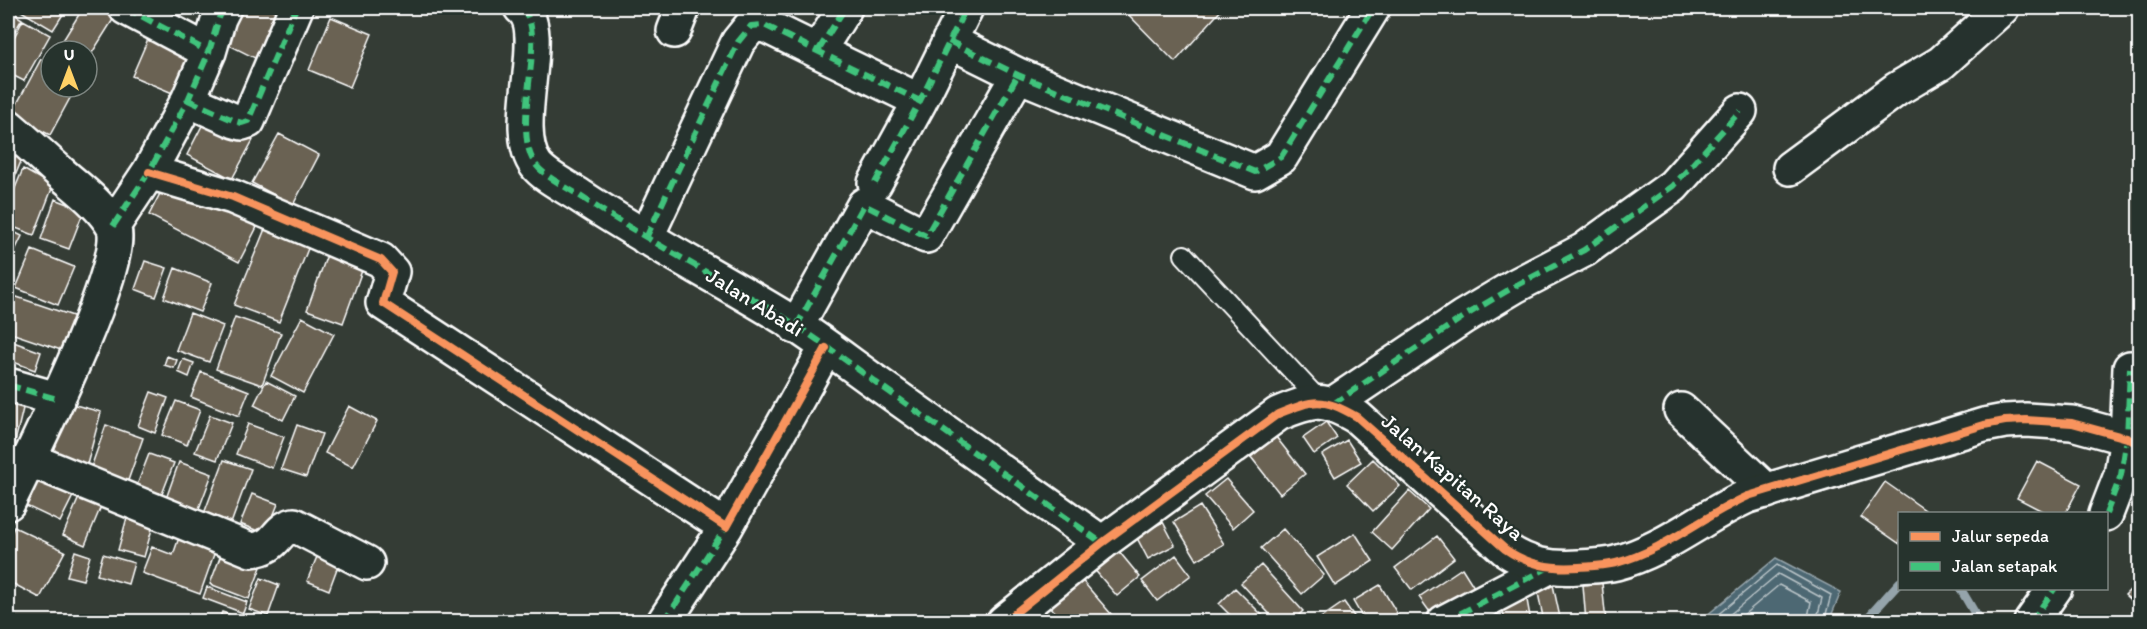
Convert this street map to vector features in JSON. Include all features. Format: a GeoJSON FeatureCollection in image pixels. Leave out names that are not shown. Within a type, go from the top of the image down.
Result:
{"type":"FeatureCollection","features":[{"type":"Feature","properties":{"kind":"street"},"geometry":{"type":"LineString","coordinates":[[126,8],[209,52]]}},
{"type":"Feature","properties":{"kind":"street"},"geometry":{"type":"LineString","coordinates":[[113,226],[149,172],[188,100],[209,52],[224,8]]}},
{"type":"Feature","properties":{"kind":"street"},"geometry":{"type":"LineString","coordinates":[[188,100],[236,121],[245,123],[248,121],[296,8]]}},
{"type":"Feature","properties":{"kind":"street","name":"Jalan Abadi"},"geometry":{"type":"LineString","coordinates":[[520,8],[528,14],[531,22],[532,46],[527,89],[527,130],[529,147],[536,166],[646,238],[796,327],[1102,543]]}},
{"type":"Feature","properties":{"kind":"street"},"geometry":{"type":"LineString","coordinates":[[819,51],[845,8]]}},
{"type":"Feature","properties":{"kind":"street"},"geometry":{"type":"LineString","coordinates":[[875,183],[920,101],[966,8]]}},
{"type":"Feature","properties":{"kind":"street"},"geometry":{"type":"LineString","coordinates":[[949,41],[1018,75],[1255,172],[1281,157],[1373,8]]}},
{"type":"Feature","properties":{"kind":"street"},"geometry":{"type":"LineString","coordinates":[[1790,168],[1897,89],[1941,63],[2002,8]]}},
{"type":"Feature","properties":{"kind":"street"},"geometry":{"type":"LineString","coordinates":[[646,238],[738,42],[751,26],[764,25],[920,101]]}},
{"type":"Feature","properties":{"kind":"street"},"geometry":{"type":"LineString","coordinates":[[796,327],[864,205],[926,236],[1018,75]]}},
{"type":"Feature","properties":{"kind":"street"},"geometry":{"type":"LineString","coordinates":[[1004,621],[1102,543],[1278,414],[1301,405],[1327,402],[1515,286],[1584,250],[1672,186],[1740,111]]}},
{"type":"Feature","properties":{"kind":"street"},"geometry":{"type":"LineString","coordinates":[[8,126],[93,201],[113,226],[115,248],[107,278],[57,399],[8,503]]}},
{"type":"Feature","properties":{"kind":"street"},"geometry":{"type":"LineString","coordinates":[[149,172],[233,197],[381,260],[392,272],[383,303],[726,527]]}},
{"type":"Feature","properties":{"kind":"street"},"geometry":{"type":"LineString","coordinates":[[664,621],[726,527],[826,348]]}},
{"type":"Feature","properties":{"kind":"street"},"geometry":{"type":"LineString","coordinates":[[2106,512],[2133,441],[2130,368]]}},
{"type":"Feature","properties":{"kind":"street"},"geometry":{"type":"LineString","coordinates":[[8,385],[57,399]]}},
{"type":"Feature","properties":{"kind":"street","name":"Jalan Kapitan Raya"},"geometry":{"type":"LineString","coordinates":[[1327,402],[1357,417],[1505,549],[1519,559],[1549,567],[1616,563],[1674,538],[1732,503],[1962,432],[2005,421],[2072,423],[2133,441]]}},
{"type":"Feature","properties":{"kind":"street"},"geometry":{"type":"LineString","coordinates":[[1681,410],[1767,491]]}},
{"type":"Feature","properties":{"kind":"street"},"geometry":{"type":"LineString","coordinates":[[28,459],[250,550],[264,549],[287,526],[294,525],[367,563]]}},
{"type":"Feature","properties":{"kind":"street"},"geometry":{"type":"LineString","coordinates":[[1452,620],[1549,567]]}},
{"type":"Feature","properties":{"kind":"street"},"geometry":{"type":"LineString","coordinates":[[2031,621],[2054,590]]}},
{"type":"Feature","properties":{"kind":"lane"},"geometry":{"type":"LineString","coordinates":[[1184,255],[1327,402]]}},
{"type":"Feature","properties":{"kind":"water"},"geometry":{"type":"Polygon","coordinates":[[[1776,558],[1841,592],[1829,621],[1700,621],[1776,558]]]}},
{"type":"Feature","properties":{"kind":"building"},"geometry":{"type":"Polygon","coordinates":[[[16,8],[67,8],[53,30],[16,8]]]}},
{"type":"Feature","properties":{"kind":"building"},"geometry":{"type":"Polygon","coordinates":[[[83,8],[96,8],[114,18],[99,42],[99,39],[64,39],[83,8]]]}},
{"type":"Feature","properties":{"kind":"building"},"geometry":{"type":"Polygon","coordinates":[[[156,8],[181,8],[177,17],[156,8]]]}},
{"type":"Feature","properties":{"kind":"building"},"geometry":{"type":"Polygon","coordinates":[[[235,8],[269,8],[290,18],[267,64],[219,40],[235,8]]]}},
{"type":"Feature","properties":{"kind":"building"},"geometry":{"type":"Polygon","coordinates":[[[1122,8],[1223,8],[1175,62],[1122,8]]]}},
{"type":"Feature","properties":{"kind":"building"},"geometry":{"type":"Polygon","coordinates":[[[8,10],[22,19],[8,43],[8,10]]]}},
{"type":"Feature","properties":{"kind":"building"},"geometry":{"type":"Polygon","coordinates":[[[331,17],[372,34],[350,87],[309,70],[331,17]]]}},
{"type":"Feature","properties":{"kind":"building"},"geometry":{"type":"Polygon","coordinates":[[[23,20],[50,35],[48,39],[39,39],[39,54],[24,81],[8,73],[8,49],[23,20]]]}},
{"type":"Feature","properties":{"kind":"building"},"geometry":{"type":"Polygon","coordinates":[[[151,32],[201,53],[182,97],[132,76],[151,32]]]}},
{"type":"Feature","properties":{"kind":"building"},"geometry":{"type":"Polygon","coordinates":[[[39,63],[39,99],[70,99],[50,135],[11,115],[39,63]]]}},
{"type":"Feature","properties":{"kind":"building"},"geometry":{"type":"Polygon","coordinates":[[[207,116],[253,140],[232,179],[187,155],[207,116]]]}},
{"type":"Feature","properties":{"kind":"building"},"geometry":{"type":"Polygon","coordinates":[[[279,134],[319,155],[293,205],[252,183],[279,134]]]}},
{"type":"Feature","properties":{"kind":"building"},"geometry":{"type":"Polygon","coordinates":[[[8,150],[22,159],[8,193],[8,150]]]}},
{"type":"Feature","properties":{"kind":"building"},"geometry":{"type":"Polygon","coordinates":[[[23,169],[53,186],[34,235],[8,225],[8,205],[23,169]]]}},
{"type":"Feature","properties":{"kind":"building"},"geometry":{"type":"Polygon","coordinates":[[[167,180],[257,227],[239,262],[149,215],[167,180]]]}},
{"type":"Feature","properties":{"kind":"building"},"geometry":{"type":"Polygon","coordinates":[[[55,199],[84,210],[69,249],[41,239],[55,199]]]}},
{"type":"Feature","properties":{"kind":"building"},"geometry":{"type":"Polygon","coordinates":[[[267,224],[311,241],[279,322],[234,305],[267,224]]]}},
{"type":"Feature","properties":{"kind":"building"},"geometry":{"type":"Polygon","coordinates":[[[8,229],[22,236],[8,265],[8,229]]]}},
{"type":"Feature","properties":{"kind":"building"},"geometry":{"type":"Polygon","coordinates":[[[32,250],[74,267],[58,305],[16,288],[32,250]]]}},
{"type":"Feature","properties":{"kind":"building"},"geometry":{"type":"Polygon","coordinates":[[[328,252],[364,265],[343,323],[307,310],[328,252]]]}},
{"type":"Feature","properties":{"kind":"building"},"geometry":{"type":"Polygon","coordinates":[[[145,261],[167,268],[156,297],[135,289],[145,261]]]}},
{"type":"Feature","properties":{"kind":"building"},"geometry":{"type":"Polygon","coordinates":[[[175,268],[212,283],[200,312],[164,298],[175,268]]]}},
{"type":"Feature","properties":{"kind":"building"},"geometry":{"type":"Polygon","coordinates":[[[8,294],[76,317],[64,351],[8,332],[8,294]]]}},
{"type":"Feature","properties":{"kind":"building"},"geometry":{"type":"Polygon","coordinates":[[[190,313],[223,326],[209,362],[176,350],[190,313]]]}},
{"type":"Feature","properties":{"kind":"building"},"geometry":{"type":"Polygon","coordinates":[[[235,317],[281,333],[262,385],[216,369],[235,317]]]}},
{"type":"Feature","properties":{"kind":"building"},"geometry":{"type":"Polygon","coordinates":[[[302,317],[334,334],[303,393],[271,376],[302,317]]]}},
{"type":"Feature","properties":{"kind":"building"},"geometry":{"type":"Polygon","coordinates":[[[8,340],[41,352],[35,370],[8,360],[8,340]]]}},
{"type":"Feature","properties":{"kind":"building"},"geometry":{"type":"Polygon","coordinates":[[[167,356],[177,360],[174,368],[164,365],[167,356]]]}},
{"type":"Feature","properties":{"kind":"building"},"geometry":{"type":"Polygon","coordinates":[[[183,359],[194,363],[189,377],[178,372],[183,359]]]}},
{"type":"Feature","properties":{"kind":"building"},"geometry":{"type":"Polygon","coordinates":[[[201,372],[249,391],[239,416],[191,397],[201,372]]]}},
{"type":"Feature","properties":{"kind":"building"},"geometry":{"type":"Polygon","coordinates":[[[266,381],[295,396],[283,420],[254,405],[266,381]]]}},
{"type":"Feature","properties":{"kind":"building"},"geometry":{"type":"Polygon","coordinates":[[[8,391],[26,396],[8,471],[8,391]]]}},
{"type":"Feature","properties":{"kind":"building"},"geometry":{"type":"Polygon","coordinates":[[[151,392],[168,398],[155,433],[138,426],[151,392]]]}},
{"type":"Feature","properties":{"kind":"building"},"geometry":{"type":"Polygon","coordinates":[[[176,401],[200,410],[187,445],[162,435],[176,401]]]}},
{"type":"Feature","properties":{"kind":"building"},"geometry":{"type":"Polygon","coordinates":[[[68,403],[101,412],[85,472],[51,462],[68,403]]]}},
{"type":"Feature","properties":{"kind":"building"},"geometry":{"type":"Polygon","coordinates":[[[349,406],[377,421],[353,467],[325,453],[349,406]]]}},
{"type":"Feature","properties":{"kind":"building"},"geometry":{"type":"Polygon","coordinates":[[[210,415],[232,423],[217,460],[195,452],[210,415]]]}},
{"type":"Feature","properties":{"kind":"building"},"geometry":{"type":"Polygon","coordinates":[[[1326,422],[1337,438],[1314,454],[1303,438],[1326,422]]]}},
{"type":"Feature","properties":{"kind":"building"},"geometry":{"type":"Polygon","coordinates":[[[248,424],[284,437],[272,468],[236,454],[248,424]]]}},
{"type":"Feature","properties":{"kind":"building"},"geometry":{"type":"Polygon","coordinates":[[[106,425],[143,438],[125,489],[88,476],[106,425]]]}},
{"type":"Feature","properties":{"kind":"building"},"geometry":{"type":"Polygon","coordinates":[[[297,425],[322,434],[306,477],[281,469],[297,425]]]}},
{"type":"Feature","properties":{"kind":"building"},"geometry":{"type":"Polygon","coordinates":[[[1276,437],[1305,474],[1280,494],[1251,457],[1276,437]]]}},
{"type":"Feature","properties":{"kind":"building"},"geometry":{"type":"Polygon","coordinates":[[[1347,440],[1361,462],[1335,477],[1322,455],[1347,440]]]}},
{"type":"Feature","properties":{"kind":"building"},"geometry":{"type":"Polygon","coordinates":[[[149,454],[174,463],[157,507],[132,498],[149,454]]]}},
{"type":"Feature","properties":{"kind":"building"},"geometry":{"type":"Polygon","coordinates":[[[1373,459],[1400,486],[1373,511],[1347,484],[1373,459]]]}},
{"type":"Feature","properties":{"kind":"building"},"geometry":{"type":"Polygon","coordinates":[[[224,460],[251,469],[229,529],[202,519],[224,460]]]}},
{"type":"Feature","properties":{"kind":"building"},"geometry":{"type":"Polygon","coordinates":[[[2037,461],[2081,484],[2066,512],[2044,512],[2017,498],[2037,461]]]}},
{"type":"Feature","properties":{"kind":"building"},"geometry":{"type":"Polygon","coordinates":[[[179,462],[212,474],[194,522],[162,510],[179,462]]]}},
{"type":"Feature","properties":{"kind":"building"},"geometry":{"type":"Polygon","coordinates":[[[35,472],[75,492],[60,522],[20,503],[35,472]]]}},
{"type":"Feature","properties":{"kind":"building"},"geometry":{"type":"Polygon","coordinates":[[[1226,479],[1253,510],[1233,528],[1205,496],[1226,479]]]}},
{"type":"Feature","properties":{"kind":"building"},"geometry":{"type":"Polygon","coordinates":[[[1885,482],[1925,510],[1924,512],[1898,512],[1898,543],[1861,517],[1885,482]]]}},
{"type":"Feature","properties":{"kind":"building"},"geometry":{"type":"Polygon","coordinates":[[[1409,491],[1429,509],[1392,550],[1372,532],[1409,491]]]}},
{"type":"Feature","properties":{"kind":"building"},"geometry":{"type":"Polygon","coordinates":[[[252,494],[278,504],[266,534],[240,524],[252,494]]]}},
{"type":"Feature","properties":{"kind":"building"},"geometry":{"type":"Polygon","coordinates":[[[80,495],[102,504],[85,545],[63,535],[80,495]]]}},
{"type":"Feature","properties":{"kind":"building"},"geometry":{"type":"Polygon","coordinates":[[[1200,506],[1224,544],[1197,560],[1174,522],[1200,506]]]}},
{"type":"Feature","properties":{"kind":"building"},"geometry":{"type":"Polygon","coordinates":[[[128,514],[154,522],[144,557],[118,550],[128,514]]]}},
{"type":"Feature","properties":{"kind":"building"},"geometry":{"type":"Polygon","coordinates":[[[1163,522],[1175,545],[1148,559],[1136,536],[1163,522]]]}},
{"type":"Feature","properties":{"kind":"building"},"geometry":{"type":"Polygon","coordinates":[[[183,526],[219,540],[200,594],[142,573],[152,547],[173,555],[183,526]]]}},
{"type":"Feature","properties":{"kind":"building"},"geometry":{"type":"Polygon","coordinates":[[[14,527],[65,551],[40,598],[8,581],[8,541],[14,527]]]}},
{"type":"Feature","properties":{"kind":"building"},"geometry":{"type":"Polygon","coordinates":[[[1283,529],[1324,575],[1302,594],[1261,548],[1283,529]]]}},
{"type":"Feature","properties":{"kind":"building"},"geometry":{"type":"Polygon","coordinates":[[[1355,533],[1373,561],[1335,586],[1317,557],[1355,533]]]}},
{"type":"Feature","properties":{"kind":"building"},"geometry":{"type":"Polygon","coordinates":[[[1437,536],[1454,558],[1412,590],[1395,568],[1437,536]]]}},
{"type":"Feature","properties":{"kind":"building"},"geometry":{"type":"Polygon","coordinates":[[[321,547],[342,555],[329,590],[307,581],[321,547]]]}},
{"type":"Feature","properties":{"kind":"building"},"geometry":{"type":"Polygon","coordinates":[[[1117,549],[1140,577],[1117,596],[1093,568],[1117,549]]]}},
{"type":"Feature","properties":{"kind":"building"},"geometry":{"type":"Polygon","coordinates":[[[75,551],[90,556],[83,580],[67,576],[75,551]]]}},
{"type":"Feature","properties":{"kind":"building"},"geometry":{"type":"Polygon","coordinates":[[[222,552],[261,567],[249,599],[210,584],[222,552]]]}},
{"type":"Feature","properties":{"kind":"building"},"geometry":{"type":"Polygon","coordinates":[[[103,554],[134,563],[128,584],[97,575],[103,554]]]}},
{"type":"Feature","properties":{"kind":"building"},"geometry":{"type":"Polygon","coordinates":[[[1176,555],[1191,575],[1157,601],[1142,581],[1176,555]]]}},
{"type":"Feature","properties":{"kind":"building"},"geometry":{"type":"Polygon","coordinates":[[[1261,565],[1303,611],[1292,622],[1277,622],[1241,583],[1261,565]]]}},
{"type":"Feature","properties":{"kind":"building"},"geometry":{"type":"Polygon","coordinates":[[[1462,568],[1474,587],[1432,615],[1419,597],[1462,568]]]}},
{"type":"Feature","properties":{"kind":"building"},"geometry":{"type":"Polygon","coordinates":[[[261,578],[279,585],[268,616],[249,609],[261,578]]]}},
{"type":"Feature","properties":{"kind":"building"},"geometry":{"type":"Polygon","coordinates":[[[1080,578],[1118,622],[1064,622],[1049,605],[1080,578]]]}},
{"type":"Feature","properties":{"kind":"building"},"geometry":{"type":"Polygon","coordinates":[[[2140,580],[2140,609],[2125,595],[2140,580]]]}},
{"type":"Feature","properties":{"kind":"building"},"geometry":{"type":"Polygon","coordinates":[[[1602,583],[1606,622],[1586,622],[1583,585],[1602,583]]]}},
{"type":"Feature","properties":{"kind":"building"},"geometry":{"type":"Polygon","coordinates":[[[1380,585],[1401,620],[1398,622],[1365,622],[1353,601],[1380,585]]]}},
{"type":"Feature","properties":{"kind":"building"},"geometry":{"type":"Polygon","coordinates":[[[1553,585],[1561,622],[1544,622],[1537,588],[1553,585]]]}},
{"type":"Feature","properties":{"kind":"building"},"geometry":{"type":"Polygon","coordinates":[[[207,587],[247,602],[243,613],[203,598],[207,587]]]}},
{"type":"Feature","properties":{"kind":"building"},"geometry":{"type":"Polygon","coordinates":[[[1235,588],[1269,622],[1237,622],[1219,604],[1235,588]]]}},
{"type":"Feature","properties":{"kind":"building"},"geometry":{"type":"Polygon","coordinates":[[[1527,600],[1531,622],[1505,622],[1502,605],[1527,600]]]}},
{"type":"Feature","properties":{"kind":"building"},"geometry":{"type":"Polygon","coordinates":[[[1344,602],[1358,622],[1315,622],[1344,602]]]}},
{"type":"Feature","properties":{"kind":"building"},"geometry":{"type":"Polygon","coordinates":[[[1493,608],[1499,622],[1466,622],[1493,608]]]}},
{"type":"Feature","properties":{"kind":"building"},"geometry":{"type":"Polygon","coordinates":[[[1040,611],[1049,622],[1028,622],[1040,611]]]}},
{"type":"Feature","properties":{"kind":"building"},"geometry":{"type":"Polygon","coordinates":[[[222,612],[246,620],[245,622],[218,622],[222,612]]]}},
{"type":"Feature","properties":{"kind":"waterway"},"geometry":{"type":"LineString","coordinates":[[1864,622],[1898,584]]}},
{"type":"Feature","properties":{"kind":"waterway"},"geometry":{"type":"LineString","coordinates":[[1961,590],[1980,622]]}},
{"type":"Feature","properties":{"kind":"marked path"},"geometry":{"type":"LineString","coordinates":[[126,8],[209,52]]}},
{"type":"Feature","properties":{"kind":"marked path"},"geometry":{"type":"LineString","coordinates":[[113,226],[149,172],[188,100],[209,52],[224,8]]}},
{"type":"Feature","properties":{"kind":"marked path"},"geometry":{"type":"LineString","coordinates":[[188,100],[235,121],[242,123],[248,121],[296,8]]}},
{"type":"Feature","properties":{"kind":"marked path"},"geometry":{"type":"LineString","coordinates":[[521,8],[529,20],[532,37],[526,128],[529,149],[540,169],[556,182],[630,228],[797,326],[1102,543]]}},
{"type":"Feature","properties":{"kind":"marked path"},"geometry":{"type":"LineString","coordinates":[[818,51],[845,8]]}},
{"type":"Feature","properties":{"kind":"marked path"},"geometry":{"type":"LineString","coordinates":[[875,183],[920,101],[966,8]]}},
{"type":"Feature","properties":{"kind":"marked path"},"geometry":{"type":"LineString","coordinates":[[949,41],[1018,75],[1255,172],[1281,157],[1373,8]]}},
{"type":"Feature","properties":{"kind":"marked path"},"geometry":{"type":"LineString","coordinates":[[646,238],[738,42],[751,26],[764,25],[920,101]]}},
{"type":"Feature","properties":{"kind":"marked path"},"geometry":{"type":"LineString","coordinates":[[796,327],[864,205],[926,236],[1018,75]]}},
{"type":"Feature","properties":{"kind":"marked path"},"geometry":{"type":"LineString","coordinates":[[1333,404],[1463,317],[1515,286],[1584,250],[1673,186],[1740,111]]}},
{"type":"Feature","properties":{"kind":"marked path"},"geometry":{"type":"LineString","coordinates":[[2107,512],[2121,475],[2127,438],[2130,368]]}},
{"type":"Feature","properties":{"kind":"marked path"},"geometry":{"type":"LineString","coordinates":[[8,385],[57,399]]}},
{"type":"Feature","properties":{"kind":"marked path"},"geometry":{"type":"LineString","coordinates":[[664,622],[726,527]]}},
{"type":"Feature","properties":{"kind":"marked path"},"geometry":{"type":"LineString","coordinates":[[1444,622],[1549,567]]}},
{"type":"Feature","properties":{"kind":"marked path"},"geometry":{"type":"LineString","coordinates":[[2031,622],[2054,590]]}},
{"type":"Feature","properties":{"kind":"cycle path"},"geometry":{"type":"LineString","coordinates":[[149,172],[233,197],[381,260],[392,272],[383,303],[726,527],[826,348]]}},
{"type":"Feature","properties":{"kind":"cycle path"},"geometry":{"type":"LineString","coordinates":[[1004,622],[1102,543],[1278,414],[1310,403],[1326,403],[1357,417],[1505,549],[1522,559],[1540,565],[1559,567],[1607,565],[1634,557],[1651,550],[1748,496],[1984,425],[2026,420],[2072,423],[2127,438],[2140,445]]}}]}
